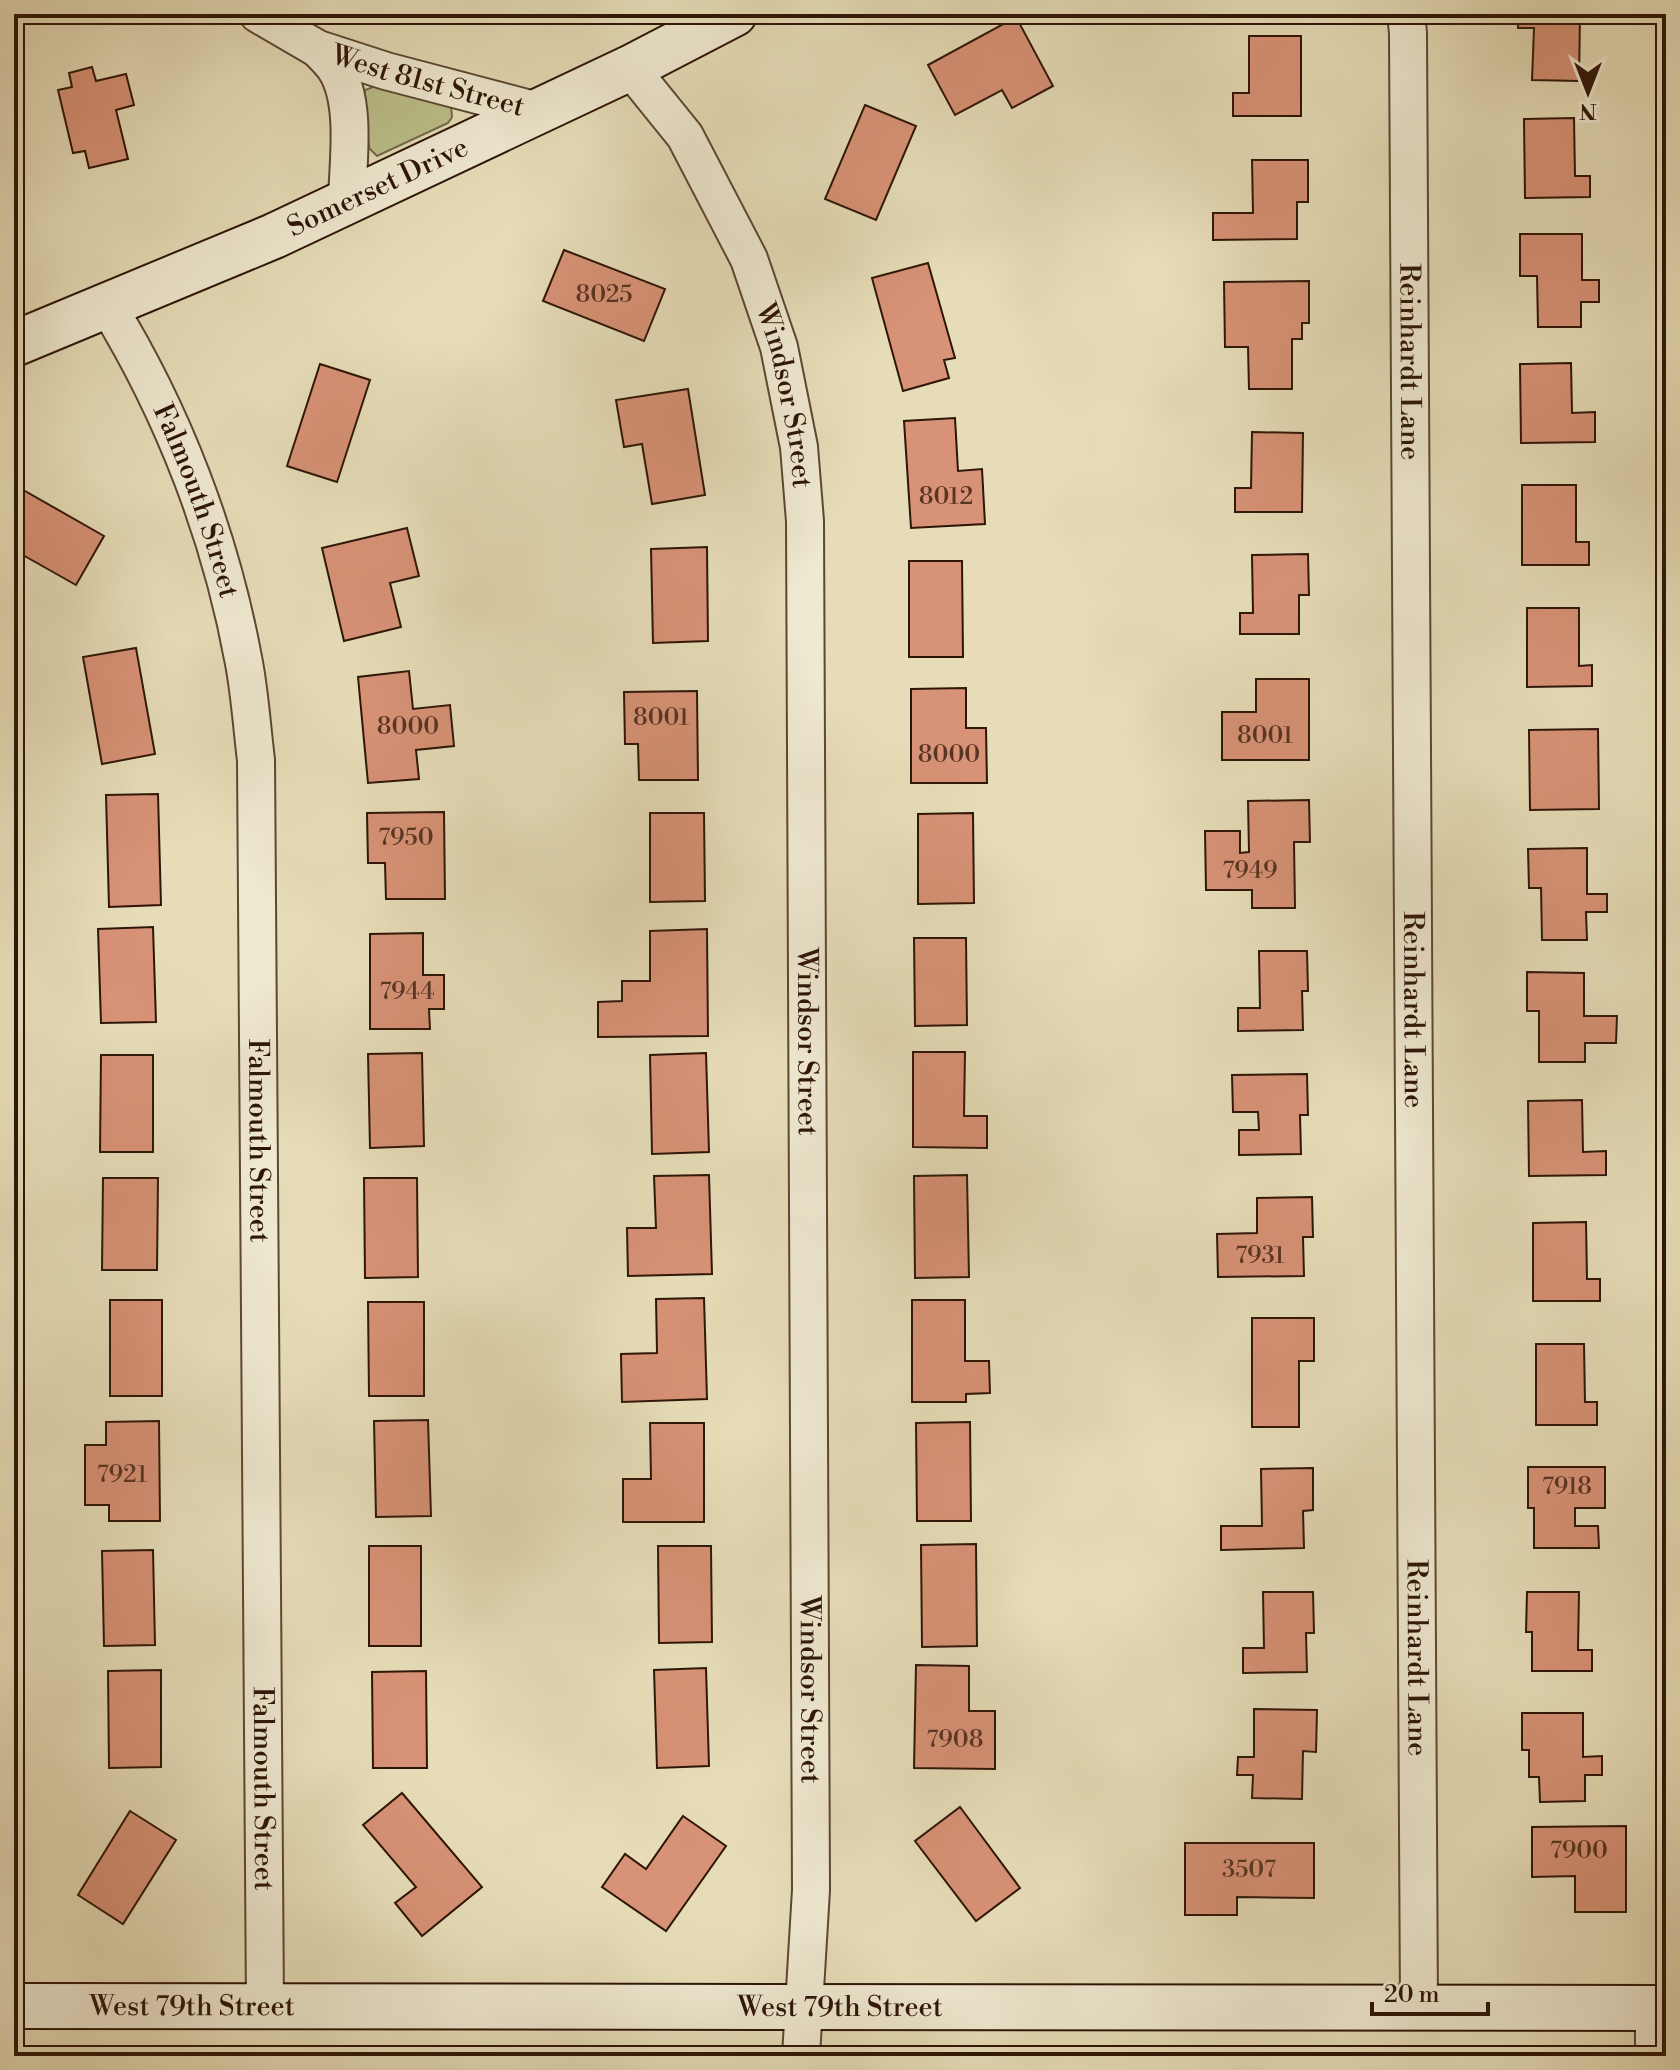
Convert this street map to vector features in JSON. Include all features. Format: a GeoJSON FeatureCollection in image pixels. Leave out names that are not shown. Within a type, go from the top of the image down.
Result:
{"type":"FeatureCollection","features":[{"type":"Feature","properties":{"kind":"street","name":"West 81st Street"},"geometry":{"type":"LineString","coordinates":[[258,14],[318,49],[386,71],[538,111]]}},
{"type":"Feature","properties":{"kind":"street","name":"Somerset Drive"},"geometry":{"type":"LineString","coordinates":[[14,344],[274,236],[630,68],[734,14]]}},
{"type":"Feature","properties":{"kind":"street","name":"Reinhardt Lane"},"geometry":{"type":"LineString","coordinates":[[1406,14],[1419,2008]]}},
{"type":"Feature","properties":{"kind":"street","name":"West 81st Street"},"geometry":{"type":"LineString","coordinates":[[318,49],[336,69],[345,91],[349,125],[347,200]]}},
{"type":"Feature","properties":{"kind":"street","name":"Windsor Street"},"geometry":{"type":"LineString","coordinates":[[630,68],[685,136],[749,259],[779,347],[799,447],[805,521],[811,1874],[801,2056]]}},
{"type":"Feature","properties":{"kind":"street","name":"Falmouth Street"},"geometry":{"type":"LineString","coordinates":[[107,305],[143,364],[175,433],[221,563],[244,664],[256,760],[265,2006]]}},
{"type":"Feature","properties":{"kind":"street","name":"West 79th Street"},"geometry":{"type":"LineString","coordinates":[[14,2006],[1660,2008]]}},
{"type":"Feature","properties":{"kind":"street"},"geometry":{"type":"LineString","coordinates":[[1654,2056],[1660,2008]]}},
{"type":"Feature","properties":{"kind":"green space"},"geometry":{"type":"Polygon","coordinates":[[[376,86],[451,106],[452,117],[448,123],[377,156],[369,148],[364,95],[365,90],[376,86]]]}},
{"type":"Feature","properties":{"kind":"building"},"geometry":{"type":"Polygon","coordinates":[[[1518,14],[1580,14],[1579,81],[1532,80],[1534,28],[1518,28],[1518,14]]]}},
{"type":"Feature","properties":{"kind":"building"},"geometry":{"type":"Polygon","coordinates":[[[1016,17],[1053,86],[1012,108],[1002,90],[955,115],[928,65],[1016,17]]]}},
{"type":"Feature","properties":{"kind":"building"},"geometry":{"type":"Polygon","coordinates":[[[1249,36],[1301,36],[1301,116],[1233,116],[1233,93],[1249,93],[1249,36]]]}},
{"type":"Feature","properties":{"kind":"building"},"geometry":{"type":"Polygon","coordinates":[[[92,67],[96,81],[126,74],[134,105],[116,110],[128,159],[89,168],[85,151],[73,153],[58,90],[72,87],[69,73],[92,67]]]}},
{"type":"Feature","properties":{"kind":"building"},"geometry":{"type":"Polygon","coordinates":[[[865,105],[916,126],[876,220],[825,199],[865,105]]]}},
{"type":"Feature","properties":{"kind":"building"},"geometry":{"type":"Polygon","coordinates":[[[1574,118],[1575,176],[1590,176],[1590,197],[1525,198],[1524,119],[1574,118]]]}},
{"type":"Feature","properties":{"kind":"building"},"geometry":{"type":"Polygon","coordinates":[[[1252,160],[1308,160],[1308,202],[1297,202],[1297,239],[1213,240],[1213,213],[1253,213],[1252,160]]]}},
{"type":"Feature","properties":{"kind":"building"},"geometry":{"type":"Polygon","coordinates":[[[1520,234],[1582,234],[1582,280],[1599,280],[1599,302],[1581,302],[1581,327],[1538,327],[1537,276],[1520,276],[1520,234]]]}},
{"type":"Feature","properties":{"kind":"building"},"geometry":{"type":"Polygon","coordinates":[[[564,250],[665,289],[644,341],[543,301],[564,250]]]}},
{"type":"Feature","properties":{"kind":"building"},"geometry":{"type":"Polygon","coordinates":[[[928,263],[955,358],[944,360],[949,378],[903,391],[872,278],[928,263]]]}},
{"type":"Feature","properties":{"kind":"building"},"geometry":{"type":"Polygon","coordinates":[[[1309,281],[1309,323],[1302,323],[1302,339],[1292,339],[1292,389],[1249,389],[1248,347],[1225,347],[1224,282],[1309,281]]]}},
{"type":"Feature","properties":{"kind":"building"},"geometry":{"type":"Polygon","coordinates":[[[1571,363],[1572,413],[1595,412],[1595,442],[1521,443],[1520,364],[1571,363]]]}},
{"type":"Feature","properties":{"kind":"building"},"geometry":{"type":"Polygon","coordinates":[[[320,364],[370,380],[337,482],[287,466],[320,364]]]}},
{"type":"Feature","properties":{"kind":"building"},"geometry":{"type":"Polygon","coordinates":[[[688,389],[705,495],[652,504],[642,444],[624,447],[616,400],[688,389]]]}},
{"type":"Feature","properties":{"kind":"building"},"geometry":{"type":"Polygon","coordinates":[[[955,418],[958,471],[982,469],[985,524],[911,528],[904,421],[955,418]]]}},
{"type":"Feature","properties":{"kind":"building"},"geometry":{"type":"Polygon","coordinates":[[[1252,432],[1303,433],[1302,512],[1235,512],[1235,488],[1251,488],[1252,432]]]}},
{"type":"Feature","properties":{"kind":"building"},"geometry":{"type":"Polygon","coordinates":[[[1522,485],[1576,485],[1576,542],[1589,542],[1589,565],[1522,565],[1522,485]]]}},
{"type":"Feature","properties":{"kind":"building"},"geometry":{"type":"Polygon","coordinates":[[[18,487],[104,536],[76,585],[14,550],[14,493],[18,487]]]}},
{"type":"Feature","properties":{"kind":"building"},"geometry":{"type":"Polygon","coordinates":[[[407,528],[419,576],[390,583],[401,627],[344,641],[322,548],[407,528]]]}},
{"type":"Feature","properties":{"kind":"building"},"geometry":{"type":"Polygon","coordinates":[[[707,547],[708,641],[653,643],[651,549],[707,547]]]}},
{"type":"Feature","properties":{"kind":"building"},"geometry":{"type":"Polygon","coordinates":[[[1308,554],[1309,595],[1299,595],[1299,634],[1240,634],[1240,613],[1253,613],[1252,555],[1308,554]]]}},
{"type":"Feature","properties":{"kind":"building"},"geometry":{"type":"Polygon","coordinates":[[[909,561],[962,561],[963,657],[909,657],[909,561]]]}},
{"type":"Feature","properties":{"kind":"building"},"geometry":{"type":"Polygon","coordinates":[[[1527,608],[1579,608],[1579,666],[1592,665],[1592,686],[1527,687],[1527,608]]]}},
{"type":"Feature","properties":{"kind":"building"},"geometry":{"type":"Polygon","coordinates":[[[136,648],[155,754],[102,764],[83,657],[136,648]]]}},
{"type":"Feature","properties":{"kind":"building"},"geometry":{"type":"Polygon","coordinates":[[[409,671],[413,709],[450,705],[454,746],[416,750],[419,779],[368,783],[358,677],[409,671]]]}},
{"type":"Feature","properties":{"kind":"building"},"geometry":{"type":"Polygon","coordinates":[[[1256,679],[1309,679],[1309,760],[1222,760],[1222,712],[1256,712],[1256,679]]]}},
{"type":"Feature","properties":{"kind":"building"},"geometry":{"type":"Polygon","coordinates":[[[966,688],[966,728],[986,728],[987,783],[911,783],[911,689],[966,688]]]}},
{"type":"Feature","properties":{"kind":"building"},"geometry":{"type":"Polygon","coordinates":[[[697,691],[698,780],[639,780],[638,744],[625,744],[624,692],[697,691]]]}},
{"type":"Feature","properties":{"kind":"building"},"geometry":{"type":"Polygon","coordinates":[[[1598,729],[1599,809],[1530,810],[1529,730],[1598,729]]]}},
{"type":"Feature","properties":{"kind":"building"},"geometry":{"type":"Polygon","coordinates":[[[158,794],[161,905],[109,907],[106,795],[158,794]]]}},
{"type":"Feature","properties":{"kind":"building"},"geometry":{"type":"Polygon","coordinates":[[[1309,800],[1310,842],[1294,842],[1295,908],[1252,908],[1252,890],[1206,890],[1205,831],[1240,831],[1240,853],[1249,852],[1248,801],[1309,800]]]}},
{"type":"Feature","properties":{"kind":"building"},"geometry":{"type":"Polygon","coordinates":[[[444,812],[445,899],[386,899],[385,863],[368,863],[367,813],[444,812]]]}},
{"type":"Feature","properties":{"kind":"building"},"geometry":{"type":"Polygon","coordinates":[[[650,813],[704,813],[705,901],[650,902],[650,813]]]}},
{"type":"Feature","properties":{"kind":"building"},"geometry":{"type":"Polygon","coordinates":[[[973,813],[974,903],[918,904],[918,814],[973,813]]]}},
{"type":"Feature","properties":{"kind":"building"},"geometry":{"type":"Polygon","coordinates":[[[1587,848],[1587,894],[1607,894],[1607,912],[1586,912],[1587,940],[1542,940],[1541,888],[1529,888],[1528,849],[1587,848]]]}},
{"type":"Feature","properties":{"kind":"building"},"geometry":{"type":"Polygon","coordinates":[[[153,927],[156,1022],[101,1023],[98,929],[153,927]]]}},
{"type":"Feature","properties":{"kind":"building"},"geometry":{"type":"Polygon","coordinates":[[[707,929],[708,1036],[598,1037],[598,1002],[622,1001],[622,981],[650,981],[650,931],[707,929]]]}},
{"type":"Feature","properties":{"kind":"building"},"geometry":{"type":"Polygon","coordinates":[[[423,933],[423,975],[444,975],[444,1009],[429,1009],[430,1029],[370,1029],[370,934],[423,933]]]}},
{"type":"Feature","properties":{"kind":"building"},"geometry":{"type":"Polygon","coordinates":[[[914,938],[966,938],[967,1025],[915,1026],[914,938]]]}},
{"type":"Feature","properties":{"kind":"building"},"geometry":{"type":"Polygon","coordinates":[[[1259,951],[1307,951],[1308,991],[1302,991],[1303,1030],[1238,1031],[1238,1008],[1260,1008],[1259,951]]]}},
{"type":"Feature","properties":{"kind":"building"},"geometry":{"type":"Polygon","coordinates":[[[1527,972],[1584,973],[1584,1016],[1617,1016],[1616,1043],[1585,1043],[1585,1062],[1539,1062],[1539,1011],[1527,1011],[1527,972]]]}},
{"type":"Feature","properties":{"kind":"building"},"geometry":{"type":"Polygon","coordinates":[[[913,1052],[965,1052],[964,1116],[987,1116],[987,1148],[913,1147],[913,1052]]]}},
{"type":"Feature","properties":{"kind":"building"},"geometry":{"type":"Polygon","coordinates":[[[422,1053],[424,1146],[370,1148],[368,1054],[422,1053]]]}},
{"type":"Feature","properties":{"kind":"building"},"geometry":{"type":"Polygon","coordinates":[[[706,1053],[709,1152],[652,1154],[650,1055],[706,1053]]]}},
{"type":"Feature","properties":{"kind":"building"},"geometry":{"type":"Polygon","coordinates":[[[101,1055],[153,1055],[153,1152],[100,1152],[101,1055]]]}},
{"type":"Feature","properties":{"kind":"building"},"geometry":{"type":"Polygon","coordinates":[[[1307,1074],[1308,1115],[1300,1115],[1301,1154],[1239,1155],[1239,1130],[1259,1130],[1258,1112],[1233,1112],[1232,1075],[1307,1074]]]}},
{"type":"Feature","properties":{"kind":"building"},"geometry":{"type":"Polygon","coordinates":[[[1582,1100],[1583,1152],[1606,1151],[1606,1175],[1529,1176],[1528,1101],[1582,1100]]]}},
{"type":"Feature","properties":{"kind":"building"},"geometry":{"type":"Polygon","coordinates":[[[709,1175],[712,1274],[628,1276],[627,1228],[656,1228],[654,1176],[709,1175]]]}},
{"type":"Feature","properties":{"kind":"building"},"geometry":{"type":"Polygon","coordinates":[[[967,1175],[969,1277],[915,1278],[914,1176],[967,1175]]]}},
{"type":"Feature","properties":{"kind":"building"},"geometry":{"type":"Polygon","coordinates":[[[103,1178],[158,1178],[157,1270],[102,1270],[103,1178]]]}},
{"type":"Feature","properties":{"kind":"building"},"geometry":{"type":"Polygon","coordinates":[[[364,1178],[417,1178],[418,1277],[365,1278],[364,1178]]]}},
{"type":"Feature","properties":{"kind":"building"},"geometry":{"type":"Polygon","coordinates":[[[1312,1197],[1313,1237],[1303,1237],[1304,1276],[1218,1277],[1217,1234],[1257,1233],[1257,1198],[1312,1197]]]}},
{"type":"Feature","properties":{"kind":"building"},"geometry":{"type":"Polygon","coordinates":[[[1586,1222],[1587,1279],[1600,1279],[1600,1301],[1533,1301],[1533,1223],[1586,1222]]]}},
{"type":"Feature","properties":{"kind":"building"},"geometry":{"type":"Polygon","coordinates":[[[704,1298],[707,1399],[622,1402],[621,1354],[657,1353],[656,1299],[704,1298]]]}},
{"type":"Feature","properties":{"kind":"building"},"geometry":{"type":"Polygon","coordinates":[[[110,1300],[162,1300],[162,1396],[110,1396],[110,1300]]]}},
{"type":"Feature","properties":{"kind":"building"},"geometry":{"type":"Polygon","coordinates":[[[912,1300],[965,1300],[965,1361],[989,1361],[990,1393],[966,1394],[966,1402],[912,1402],[912,1300]]]}},
{"type":"Feature","properties":{"kind":"building"},"geometry":{"type":"Polygon","coordinates":[[[368,1302],[424,1302],[424,1396],[369,1396],[368,1302]]]}},
{"type":"Feature","properties":{"kind":"building"},"geometry":{"type":"Polygon","coordinates":[[[1252,1318],[1314,1318],[1314,1361],[1299,1361],[1299,1427],[1252,1427],[1252,1318]]]}},
{"type":"Feature","properties":{"kind":"building"},"geometry":{"type":"Polygon","coordinates":[[[1536,1344],[1584,1344],[1585,1402],[1597,1402],[1597,1425],[1536,1425],[1536,1344]]]}},
{"type":"Feature","properties":{"kind":"building"},"geometry":{"type":"Polygon","coordinates":[[[428,1420],[431,1516],[376,1517],[374,1421],[428,1420]]]}},
{"type":"Feature","properties":{"kind":"building"},"geometry":{"type":"Polygon","coordinates":[[[159,1421],[160,1521],[109,1521],[109,1505],[85,1505],[85,1445],[106,1445],[106,1422],[159,1421]]]}},
{"type":"Feature","properties":{"kind":"building"},"geometry":{"type":"Polygon","coordinates":[[[970,1422],[971,1521],[917,1521],[916,1423],[970,1422]]]}},
{"type":"Feature","properties":{"kind":"building"},"geometry":{"type":"Polygon","coordinates":[[[650,1423],[704,1423],[704,1522],[623,1522],[623,1479],[651,1479],[650,1423]]]}},
{"type":"Feature","properties":{"kind":"building"},"geometry":{"type":"Polygon","coordinates":[[[1528,1467],[1605,1467],[1605,1508],[1575,1508],[1575,1526],[1598,1526],[1599,1548],[1534,1548],[1534,1508],[1528,1508],[1528,1467]]]}},
{"type":"Feature","properties":{"kind":"building"},"geometry":{"type":"Polygon","coordinates":[[[1313,1468],[1313,1510],[1303,1511],[1304,1548],[1221,1550],[1221,1526],[1262,1526],[1261,1469],[1313,1468]]]}},
{"type":"Feature","properties":{"kind":"building"},"geometry":{"type":"Polygon","coordinates":[[[976,1544],[977,1646],[922,1647],[921,1545],[976,1544]]]}},
{"type":"Feature","properties":{"kind":"building"},"geometry":{"type":"Polygon","coordinates":[[[369,1546],[421,1546],[421,1646],[369,1646],[369,1546]]]}},
{"type":"Feature","properties":{"kind":"building"},"geometry":{"type":"Polygon","coordinates":[[[658,1546],[711,1546],[712,1642],[659,1643],[658,1546]]]}},
{"type":"Feature","properties":{"kind":"building"},"geometry":{"type":"Polygon","coordinates":[[[153,1550],[155,1645],[104,1646],[102,1551],[153,1550]]]}},
{"type":"Feature","properties":{"kind":"building"},"geometry":{"type":"Polygon","coordinates":[[[1263,1592],[1313,1592],[1314,1633],[1306,1633],[1307,1672],[1243,1673],[1243,1648],[1264,1648],[1263,1592]]]}},
{"type":"Feature","properties":{"kind":"building"},"geometry":{"type":"Polygon","coordinates":[[[1527,1592],[1579,1592],[1578,1650],[1592,1650],[1592,1671],[1532,1671],[1532,1632],[1526,1632],[1527,1592]]]}},
{"type":"Feature","properties":{"kind":"building"},"geometry":{"type":"Polygon","coordinates":[[[916,1665],[969,1666],[969,1711],[995,1711],[995,1769],[914,1768],[916,1665]]]}},
{"type":"Feature","properties":{"kind":"building"},"geometry":{"type":"Polygon","coordinates":[[[706,1668],[709,1766],[657,1768],[654,1670],[706,1668]]]}},
{"type":"Feature","properties":{"kind":"building"},"geometry":{"type":"Polygon","coordinates":[[[161,1670],[161,1767],[109,1768],[108,1671],[161,1670]]]}},
{"type":"Feature","properties":{"kind":"building"},"geometry":{"type":"Polygon","coordinates":[[[426,1671],[427,1768],[373,1768],[372,1672],[426,1671]]]}},
{"type":"Feature","properties":{"kind":"building"},"geometry":{"type":"Polygon","coordinates":[[[1254,1709],[1317,1710],[1316,1752],[1303,1751],[1302,1799],[1252,1798],[1253,1775],[1237,1775],[1238,1757],[1254,1757],[1254,1709]]]}},
{"type":"Feature","properties":{"kind":"building"},"geometry":{"type":"Polygon","coordinates":[[[1522,1713],[1583,1713],[1583,1757],[1602,1756],[1602,1775],[1585,1775],[1585,1801],[1540,1802],[1539,1777],[1529,1777],[1529,1750],[1522,1750],[1522,1713]]]}},
{"type":"Feature","properties":{"kind":"building"},"geometry":{"type":"Polygon","coordinates":[[[402,1793],[482,1887],[422,1936],[395,1903],[416,1887],[363,1825],[402,1793]]]}},
{"type":"Feature","properties":{"kind":"building"},"geometry":{"type":"Polygon","coordinates":[[[960,1807],[1020,1888],[976,1921],[915,1841],[960,1807]]]}},
{"type":"Feature","properties":{"kind":"building"},"geometry":{"type":"Polygon","coordinates":[[[130,1811],[176,1840],[123,1924],[78,1895],[130,1811]]]}},
{"type":"Feature","properties":{"kind":"building"},"geometry":{"type":"Polygon","coordinates":[[[683,1816],[726,1846],[666,1931],[602,1887],[625,1854],[646,1869],[683,1816]]]}},
{"type":"Feature","properties":{"kind":"building"},"geometry":{"type":"Polygon","coordinates":[[[1626,1826],[1626,1912],[1575,1912],[1575,1876],[1532,1877],[1532,1827],[1626,1826]]]}},
{"type":"Feature","properties":{"kind":"building"},"geometry":{"type":"Polygon","coordinates":[[[1185,1843],[1314,1843],[1314,1898],[1237,1897],[1237,1915],[1185,1915],[1185,1843]]]}}]}
